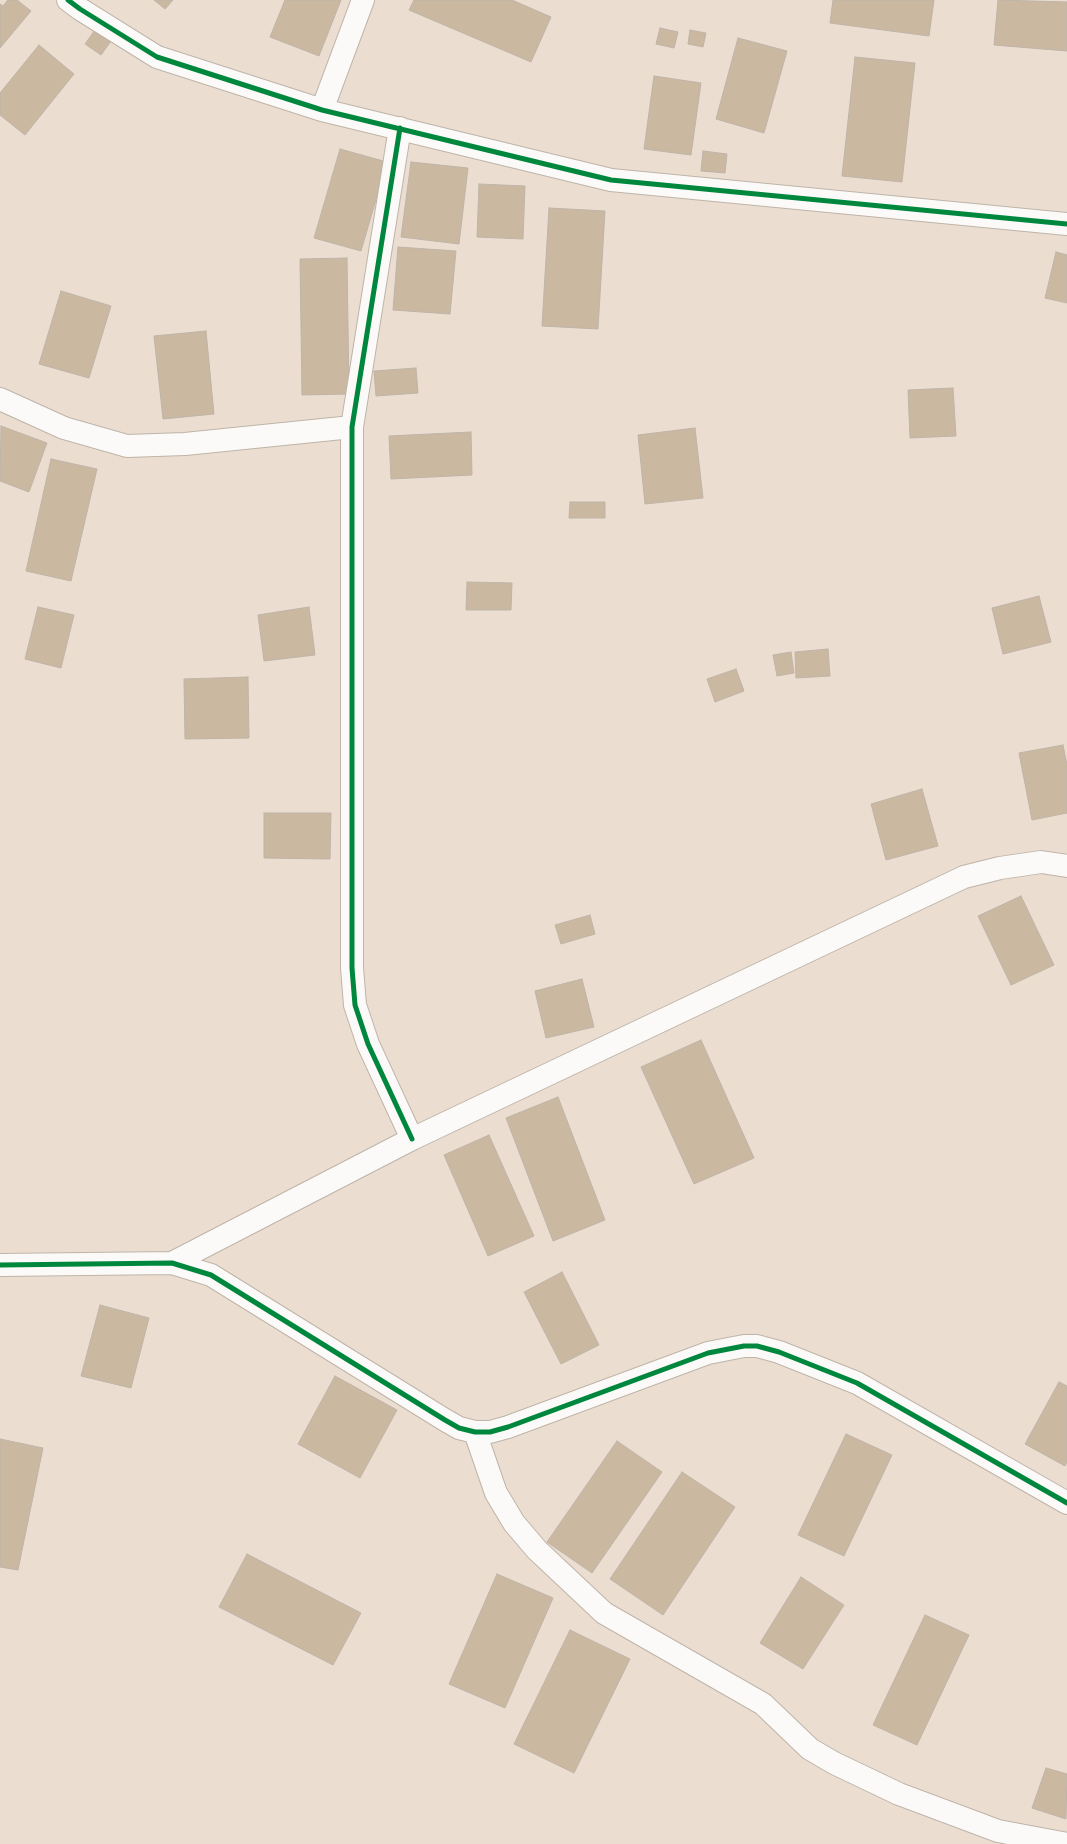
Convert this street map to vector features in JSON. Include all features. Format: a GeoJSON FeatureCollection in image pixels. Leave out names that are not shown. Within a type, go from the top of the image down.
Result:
{"type":"FeatureCollection","features":[{"type":"Feature","properties":{"kind":"street"},"geometry":{"type":"LineString","coordinates":[[68,0],[157,57],[322,110],[611,180],[1067,224]]}},
{"type":"Feature","properties":{"kind":"street"},"geometry":{"type":"LineString","coordinates":[[322,110],[363,0]]}},
{"type":"Feature","properties":{"kind":"street"},"geometry":{"type":"LineString","coordinates":[[400,128],[352,427],[352,968],[355,1005],[368,1044],[412,1139]]}},
{"type":"Feature","properties":{"kind":"street"},"geometry":{"type":"LineString","coordinates":[[0,399],[64,428],[127,446],[185,444],[352,427]]}},
{"type":"Feature","properties":{"kind":"street"},"geometry":{"type":"LineString","coordinates":[[172,1263],[412,1139],[964,877],[1000,868],[1041,862],[1067,866]]}},
{"type":"Feature","properties":{"kind":"street"},"geometry":{"type":"LineString","coordinates":[[0,1265],[172,1263],[211,1274],[445,1420],[459,1428],[475,1432],[490,1432],[508,1427],[708,1353],[744,1346],[757,1346],[779,1352],[857,1384],[1067,1503]]}},
{"type":"Feature","properties":{"kind":"street"},"geometry":{"type":"LineString","coordinates":[[475,1432],[496,1493],[514,1523],[537,1550],[604,1613],[763,1704],[810,1749],[834,1763],[899,1794],[998,1830],[1067,1844]]}},
{"type":"Feature","properties":{"kind":"building"},"geometry":{"type":"Polygon","coordinates":[[[8,0],[17,0],[31,11],[0,48],[0,4],[3,6],[8,0]]]}},
{"type":"Feature","properties":{"kind":"building"},"geometry":{"type":"Polygon","coordinates":[[[154,0],[173,0],[165,9],[154,0]]]}},
{"type":"Feature","properties":{"kind":"building"},"geometry":{"type":"Polygon","coordinates":[[[285,0],[341,0],[319,56],[270,37],[285,0]]]}},
{"type":"Feature","properties":{"kind":"building"},"geometry":{"type":"Polygon","coordinates":[[[414,0],[512,0],[551,17],[531,62],[409,10],[414,0]]]}},
{"type":"Feature","properties":{"kind":"building"},"geometry":{"type":"Polygon","coordinates":[[[833,0],[934,0],[929,36],[830,23],[833,0]]]}},
{"type":"Feature","properties":{"kind":"building"},"geometry":{"type":"Polygon","coordinates":[[[998,0],[1067,2],[1067,51],[994,45],[998,0]]]}},
{"type":"Feature","properties":{"kind":"building"},"geometry":{"type":"Polygon","coordinates":[[[660,28],[678,32],[674,48],[656,44],[660,28]]]}},
{"type":"Feature","properties":{"kind":"building"},"geometry":{"type":"Polygon","coordinates":[[[95,30],[111,41],[101,55],[85,44],[95,30]]]}},
{"type":"Feature","properties":{"kind":"building"},"geometry":{"type":"Polygon","coordinates":[[[690,30],[706,33],[703,47],[688,44],[690,30]]]}},
{"type":"Feature","properties":{"kind":"building"},"geometry":{"type":"Polygon","coordinates":[[[738,38],[787,51],[764,133],[716,119],[738,38]]]}},
{"type":"Feature","properties":{"kind":"building"},"geometry":{"type":"Polygon","coordinates":[[[39,45],[74,74],[25,135],[0,115],[0,93],[39,45]]]}},
{"type":"Feature","properties":{"kind":"building"},"geometry":{"type":"Polygon","coordinates":[[[855,57],[915,63],[902,182],[842,176],[855,57]]]}},
{"type":"Feature","properties":{"kind":"building"},"geometry":{"type":"Polygon","coordinates":[[[654,76],[701,83],[691,155],[644,149],[654,76]]]}},
{"type":"Feature","properties":{"kind":"building"},"geometry":{"type":"Polygon","coordinates":[[[340,149],[387,162],[361,251],[314,238],[340,149]]]}},
{"type":"Feature","properties":{"kind":"building"},"geometry":{"type":"Polygon","coordinates":[[[703,151],[727,154],[725,173],[701,171],[703,151]]]}},
{"type":"Feature","properties":{"kind":"building"},"geometry":{"type":"Polygon","coordinates":[[[411,162],[468,168],[459,244],[401,237],[411,162]]]}},
{"type":"Feature","properties":{"kind":"building"},"geometry":{"type":"Polygon","coordinates":[[[479,184],[525,186],[523,239],[477,237],[479,184]]]}},
{"type":"Feature","properties":{"kind":"building"},"geometry":{"type":"Polygon","coordinates":[[[549,208],[605,211],[598,329],[542,326],[549,208]]]}},
{"type":"Feature","properties":{"kind":"building"},"geometry":{"type":"Polygon","coordinates":[[[398,247],[456,251],[450,314],[393,310],[398,247]]]}},
{"type":"Feature","properties":{"kind":"building"},"geometry":{"type":"Polygon","coordinates":[[[1056,252],[1067,255],[1067,303],[1045,298],[1056,252]]]}},
{"type":"Feature","properties":{"kind":"building"},"geometry":{"type":"Polygon","coordinates":[[[347,258],[349,394],[302,395],[300,259],[347,258]]]}},
{"type":"Feature","properties":{"kind":"building"},"geometry":{"type":"Polygon","coordinates":[[[61,291],[111,306],[89,378],[39,364],[61,291]]]}},
{"type":"Feature","properties":{"kind":"building"},"geometry":{"type":"Polygon","coordinates":[[[206,331],[214,414],[163,419],[154,336],[206,331]]]}},
{"type":"Feature","properties":{"kind":"building"},"geometry":{"type":"Polygon","coordinates":[[[416,368],[418,393],[376,396],[374,371],[416,368]]]}},
{"type":"Feature","properties":{"kind":"building"},"geometry":{"type":"Polygon","coordinates":[[[953,388],[956,436],[910,438],[908,390],[953,388]]]}},
{"type":"Feature","properties":{"kind":"building"},"geometry":{"type":"Polygon","coordinates":[[[1,426],[47,443],[29,492],[0,481],[1,426]]]}},
{"type":"Feature","properties":{"kind":"building"},"geometry":{"type":"Polygon","coordinates":[[[695,428],[703,498],[645,504],[638,435],[695,428]]]}},
{"type":"Feature","properties":{"kind":"building"},"geometry":{"type":"Polygon","coordinates":[[[471,432],[472,475],[391,479],[389,436],[471,432]]]}},
{"type":"Feature","properties":{"kind":"building"},"geometry":{"type":"Polygon","coordinates":[[[51,459],[97,469],[71,581],[26,571],[51,459]]]}},
{"type":"Feature","properties":{"kind":"building"},"geometry":{"type":"Polygon","coordinates":[[[570,502],[605,502],[605,518],[569,518],[570,502]]]}},
{"type":"Feature","properties":{"kind":"building"},"geometry":{"type":"Polygon","coordinates":[[[467,582],[512,583],[511,610],[466,610],[467,582]]]}},
{"type":"Feature","properties":{"kind":"building"},"geometry":{"type":"Polygon","coordinates":[[[1039,596],[1051,642],[1003,654],[992,608],[1039,596]]]}},
{"type":"Feature","properties":{"kind":"building"},"geometry":{"type":"Polygon","coordinates":[[[38,607],[74,615],[61,668],[25,659],[38,607]]]}},
{"type":"Feature","properties":{"kind":"building"},"geometry":{"type":"Polygon","coordinates":[[[309,607],[315,655],[264,661],[258,615],[309,607]]]}},
{"type":"Feature","properties":{"kind":"building"},"geometry":{"type":"Polygon","coordinates":[[[828,649],[830,676],[796,678],[795,652],[828,649]]]}},
{"type":"Feature","properties":{"kind":"building"},"geometry":{"type":"Polygon","coordinates":[[[791,652],[794,673],[777,676],[773,655],[791,652]]]}},
{"type":"Feature","properties":{"kind":"building"},"geometry":{"type":"Polygon","coordinates":[[[736,669],[744,691],[715,702],[707,679],[736,669]]]}},
{"type":"Feature","properties":{"kind":"building"},"geometry":{"type":"Polygon","coordinates":[[[248,677],[249,738],[185,739],[184,679],[248,677]]]}},
{"type":"Feature","properties":{"kind":"building"},"geometry":{"type":"Polygon","coordinates":[[[1063,745],[1067,765],[1067,813],[1032,820],[1019,753],[1063,745]]]}},
{"type":"Feature","properties":{"kind":"building"},"geometry":{"type":"Polygon","coordinates":[[[922,789],[938,846],[886,860],[871,804],[922,789]]]}},
{"type":"Feature","properties":{"kind":"building"},"geometry":{"type":"Polygon","coordinates":[[[264,813],[331,813],[330,859],[264,858],[264,813]]]}},
{"type":"Feature","properties":{"kind":"building"},"geometry":{"type":"Polygon","coordinates":[[[1021,896],[1054,965],[1011,985],[978,916],[1021,896]]]}},
{"type":"Feature","properties":{"kind":"building"},"geometry":{"type":"Polygon","coordinates":[[[590,915],[595,934],[561,944],[555,925],[590,915]]]}},
{"type":"Feature","properties":{"kind":"building"},"geometry":{"type":"Polygon","coordinates":[[[582,979],[594,1027],[546,1038],[535,991],[582,979]]]}},
{"type":"Feature","properties":{"kind":"building"},"geometry":{"type":"Polygon","coordinates":[[[701,1040],[754,1158],[694,1184],[641,1067],[701,1040]]]}},
{"type":"Feature","properties":{"kind":"building"},"geometry":{"type":"Polygon","coordinates":[[[558,1097],[605,1220],[553,1241],[506,1118],[558,1097]]]}},
{"type":"Feature","properties":{"kind":"building"},"geometry":{"type":"Polygon","coordinates":[[[489,1135],[534,1236],[488,1256],[444,1155],[489,1135]]]}},
{"type":"Feature","properties":{"kind":"building"},"geometry":{"type":"Polygon","coordinates":[[[562,1272],[599,1345],[561,1364],[524,1292],[562,1272]]]}},
{"type":"Feature","properties":{"kind":"building"},"geometry":{"type":"Polygon","coordinates":[[[100,1305],[149,1318],[131,1388],[81,1376],[100,1305]]]}},
{"type":"Feature","properties":{"kind":"building"},"geometry":{"type":"Polygon","coordinates":[[[335,1376],[397,1410],[360,1478],[298,1444],[335,1376]]]}},
{"type":"Feature","properties":{"kind":"building"},"geometry":{"type":"Polygon","coordinates":[[[1059,1382],[1067,1386],[1067,1462],[1065,1466],[1025,1444],[1059,1382]]]}},
{"type":"Feature","properties":{"kind":"building"},"geometry":{"type":"Polygon","coordinates":[[[846,1434],[892,1455],[844,1556],[798,1535],[846,1434]]]}},
{"type":"Feature","properties":{"kind":"building"},"geometry":{"type":"Polygon","coordinates":[[[0,1439],[43,1448],[18,1570],[0,1567],[0,1439]]]}},
{"type":"Feature","properties":{"kind":"building"},"geometry":{"type":"Polygon","coordinates":[[[617,1441],[662,1472],[592,1573],[547,1542],[617,1441]]]}},
{"type":"Feature","properties":{"kind":"building"},"geometry":{"type":"Polygon","coordinates":[[[682,1472],[735,1507],[663,1615],[610,1579],[682,1472]]]}},
{"type":"Feature","properties":{"kind":"building"},"geometry":{"type":"Polygon","coordinates":[[[247,1554],[361,1613],[333,1665],[219,1607],[247,1554]]]}},
{"type":"Feature","properties":{"kind":"building"},"geometry":{"type":"Polygon","coordinates":[[[497,1574],[553,1598],[505,1708],[449,1684],[497,1574]]]}},
{"type":"Feature","properties":{"kind":"building"},"geometry":{"type":"Polygon","coordinates":[[[801,1577],[844,1605],[803,1669],[760,1643],[801,1577]]]}},
{"type":"Feature","properties":{"kind":"building"},"geometry":{"type":"Polygon","coordinates":[[[925,1615],[969,1635],[917,1745],[873,1725],[925,1615]]]}},
{"type":"Feature","properties":{"kind":"building"},"geometry":{"type":"Polygon","coordinates":[[[570,1630],[630,1659],[574,1773],[514,1744],[570,1630]]]}},
{"type":"Feature","properties":{"kind":"building"},"geometry":{"type":"Polygon","coordinates":[[[1046,1768],[1067,1774],[1066,1819],[1032,1808],[1046,1768]]]}},
{"type":"Feature","properties":{"kind":"cycle path"},"geometry":{"type":"LineString","coordinates":[[68,0],[157,57],[322,110],[611,180],[1067,224]]}},
{"type":"Feature","properties":{"kind":"cycle path"},"geometry":{"type":"LineString","coordinates":[[400,128],[352,427],[352,968],[355,1005],[368,1044],[412,1139]]}},
{"type":"Feature","properties":{"kind":"cycle path"},"geometry":{"type":"LineString","coordinates":[[0,1265],[172,1263],[211,1275],[445,1420],[459,1428],[475,1432],[490,1432],[508,1427],[708,1353],[744,1346],[757,1346],[779,1352],[857,1383],[1067,1503]]}}]}
